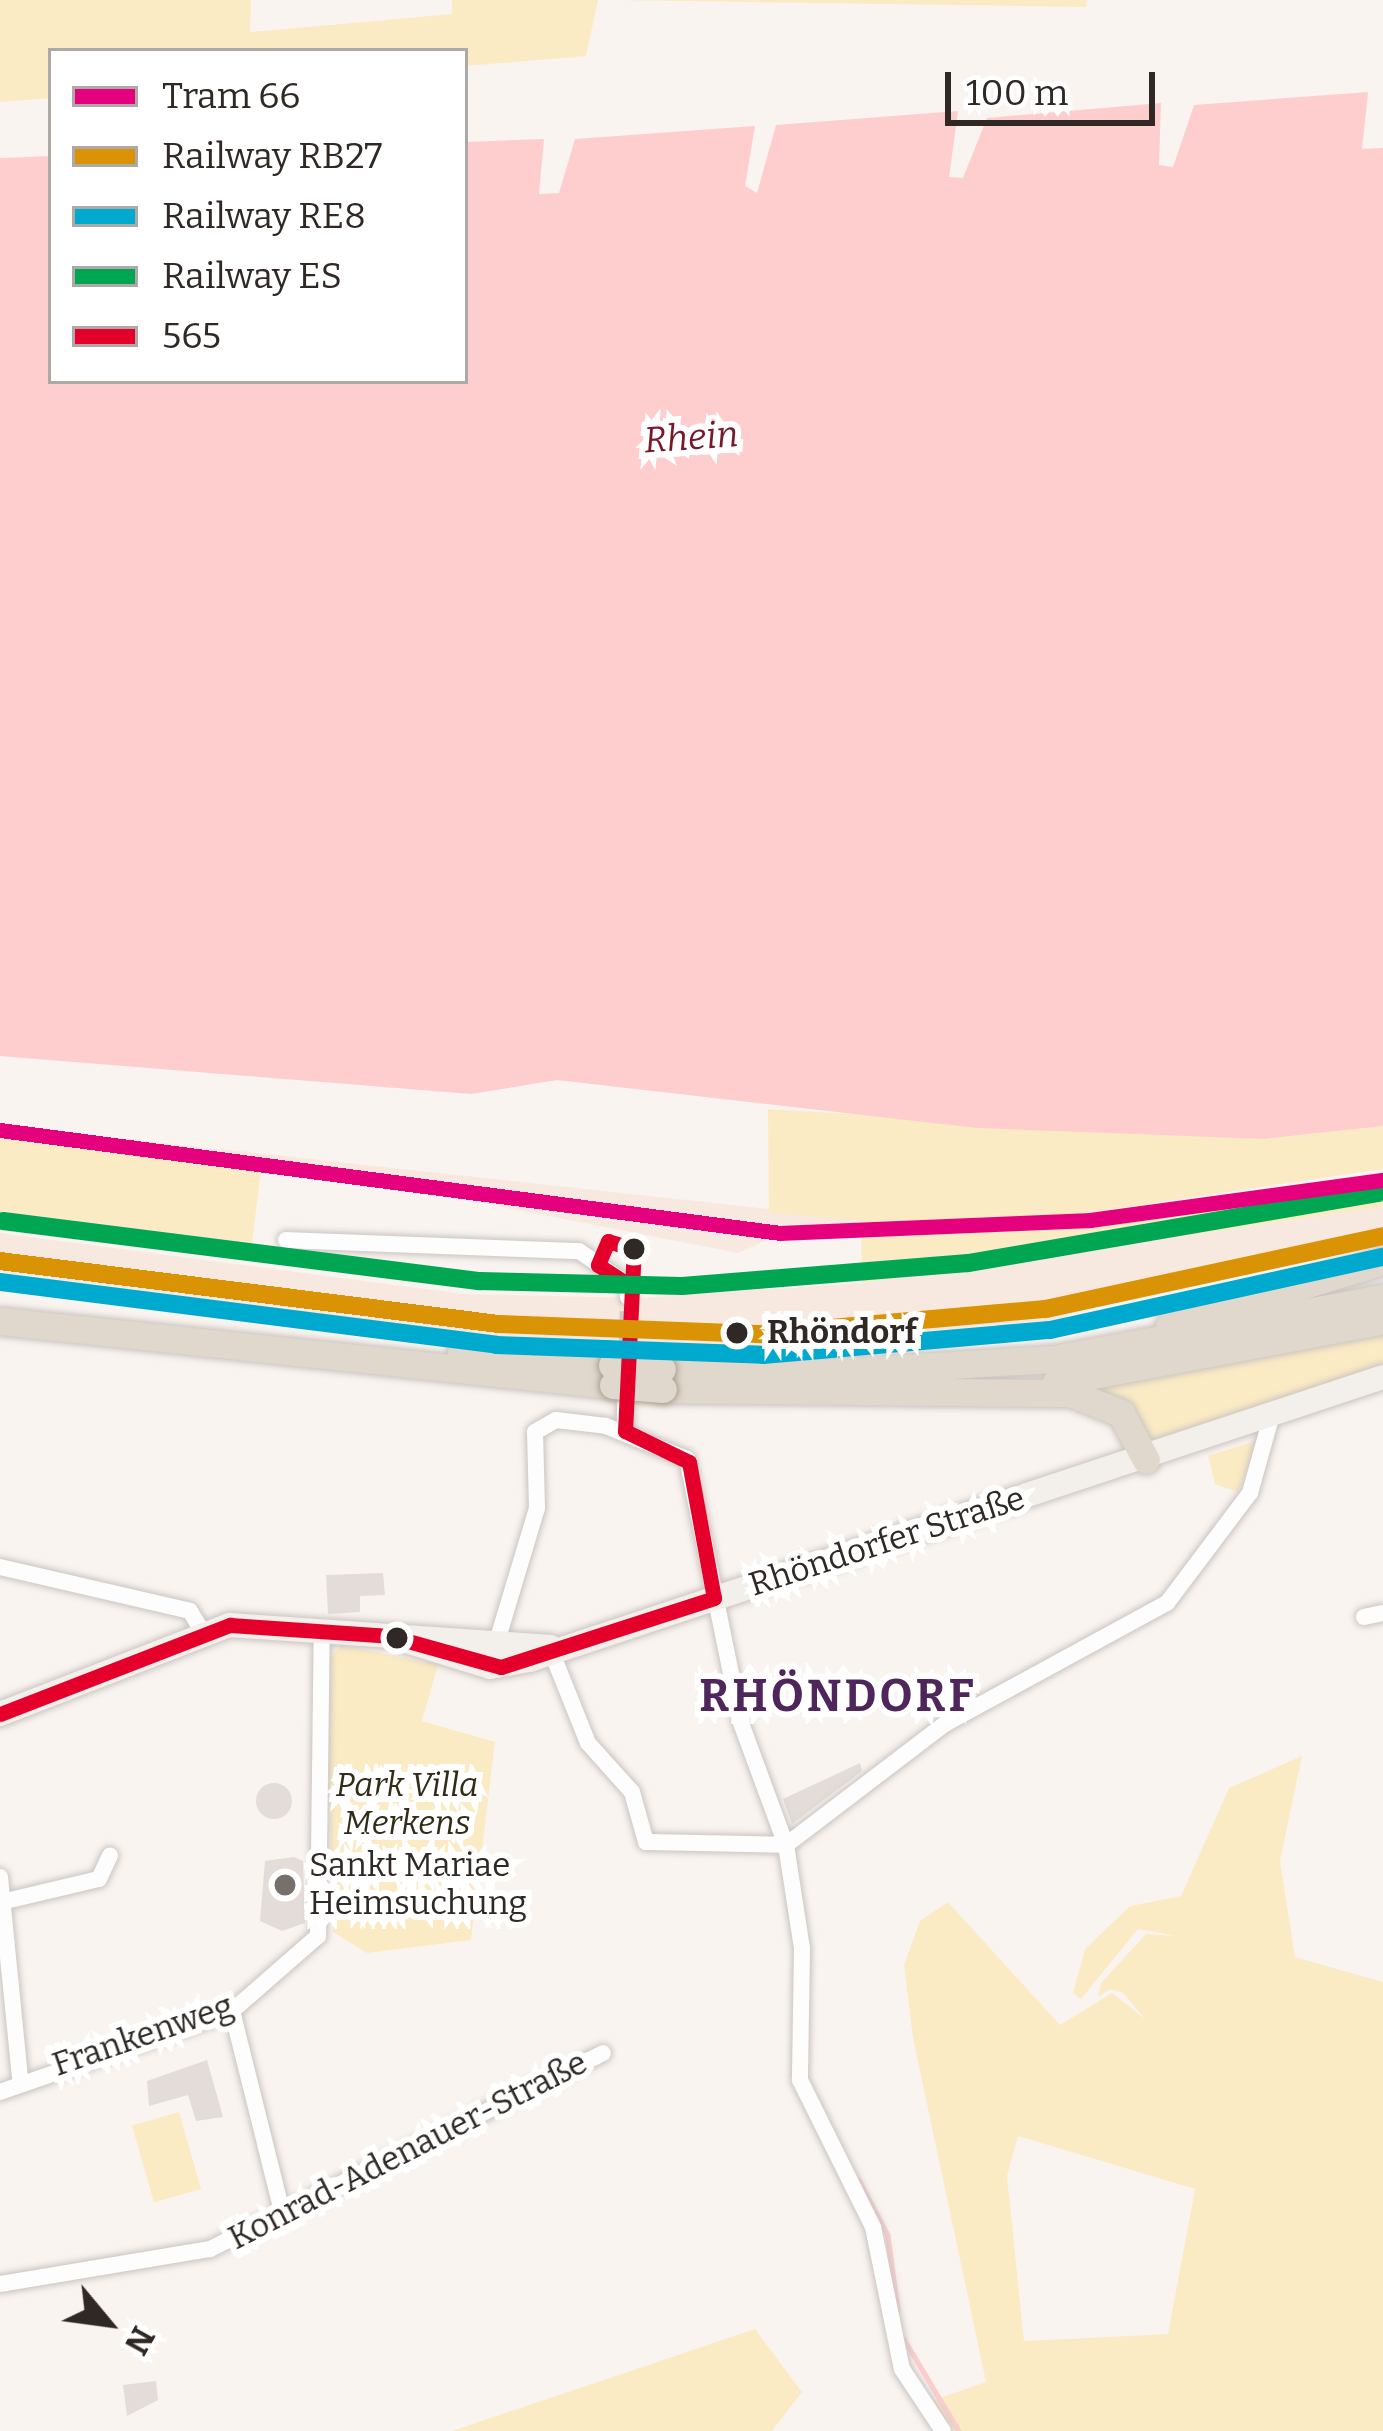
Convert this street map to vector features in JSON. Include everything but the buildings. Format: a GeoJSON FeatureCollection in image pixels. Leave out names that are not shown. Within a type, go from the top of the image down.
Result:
{"type":"FeatureCollection","features":[{"type":"Feature","properties":{"kind":"highway"},"geometry":{"type":"LineString","coordinates":[[1053,1359],[1383,1261]]}},
{"type":"Feature","properties":{"kind":"highway"},"geometry":{"type":"LineString","coordinates":[[0,1321],[617,1384],[1053,1359],[1383,1298]]}},
{"type":"Feature","properties":{"kind":"highway"},"geometry":{"type":"LineString","coordinates":[[0,1302],[617,1384]]}},
{"type":"Feature","properties":{"kind":"highway"},"geometry":{"type":"LineString","coordinates":[[974,1393],[1383,1320]]}},
{"type":"Feature","properties":{"kind":"highway"},"geometry":{"type":"LineString","coordinates":[[663,1379],[1101,1402],[1121,1413],[1146,1460]]}},
{"type":"Feature","properties":{"kind":"main road","name":"Rhöndorfer Straße"},"geometry":{"type":"LineString","coordinates":[[550,1647],[1146,1460],[1383,1377]]}},
{"type":"Feature","properties":{"kind":"main road"},"geometry":{"type":"LineString","coordinates":[[0,1714],[202,1631],[322,1629],[550,1647]]}},
{"type":"Feature","properties":{"kind":"street"},"geometry":{"type":"LineString","coordinates":[[286,1240],[579,1251],[627,1284],[628,1298]]}},
{"type":"Feature","properties":{"kind":"street"},"geometry":{"type":"LineString","coordinates":[[617,1384],[625,1431]]}},
{"type":"Feature","properties":{"kind":"street"},"geometry":{"type":"LineString","coordinates":[[550,1647],[580,1730],[632,1792],[646,1842],[786,1845],[945,1724],[1167,1603],[1250,1493],[1272,1414]]}},
{"type":"Feature","properties":{"kind":"street"},"geometry":{"type":"LineString","coordinates":[[507,1647],[537,1508],[530,1439],[556,1420],[625,1431],[688,1459],[741,1723],[786,1845],[802,1948],[800,2080],[873,2227],[902,2369],[943,2431]]}},
{"type":"Feature","properties":{"kind":"street"},"geometry":{"type":"LineString","coordinates":[[0,1567],[190,1611],[202,1631]]}},
{"type":"Feature","properties":{"kind":"street"},"geometry":{"type":"LineString","coordinates":[[1364,1617],[1383,1613]]}},
{"type":"Feature","properties":{"kind":"street","name":"Frankenweg"},"geometry":{"type":"LineString","coordinates":[[0,2092],[20,2077],[232,2011],[301,1958],[326,1917],[322,1629]]}},
{"type":"Feature","properties":{"kind":"street"},"geometry":{"type":"LineString","coordinates":[[10,1900],[99,1879],[110,1856]]}},
{"type":"Feature","properties":{"kind":"street"},"geometry":{"type":"LineString","coordinates":[[0,1877],[10,1900],[4,1940],[20,2077]]}},
{"type":"Feature","properties":{"kind":"street"},"geometry":{"type":"LineString","coordinates":[[232,2011],[282,2212]]}},
{"type":"Feature","properties":{"kind":"street","name":"Konrad-Adenauer-Straße"},"geometry":{"type":"LineString","coordinates":[[0,2284],[172,2260],[282,2212],[603,2053]]}},
{"type":"Feature","properties":{"kind":"shaded area"},"geometry":{"type":"Polygon","coordinates":[[[0,1125],[914,1225],[1046,1219],[1383,1175],[1383,1186],[1092,1227],[769,1239],[738,1253],[333,1174],[0,1138],[0,1125]]]}},
{"type":"Feature","properties":{"kind":"shaded area"},"geometry":{"type":"Polygon","coordinates":[[[1383,1207],[1383,1243],[1067,1312],[1068,1321],[798,1351],[776,1363],[635,1355],[0,1272],[0,1233],[464,1294],[640,1298],[862,1283],[1383,1207]]]}},
{"type":"Feature","properties":{"kind":"green space"},"geometry":{"type":"Polygon","coordinates":[[[0,0],[251,0],[250,32],[452,14],[452,0],[598,0],[586,56],[468,66],[468,48],[48,48],[48,98],[0,102],[0,0]]]}},
{"type":"Feature","properties":{"kind":"green space"},"geometry":{"type":"Polygon","coordinates":[[[616,0],[1087,0],[1086,7],[616,0]]]}},
{"type":"Feature","properties":{"kind":"green space"},"geometry":{"type":"Polygon","coordinates":[[[768,1109],[1264,1139],[1383,1126],[1383,1169],[1046,1219],[914,1225],[769,1213],[768,1109]]]}},
{"type":"Feature","properties":{"kind":"green space"},"geometry":{"type":"Polygon","coordinates":[[[0,1138],[261,1170],[252,1247],[0,1217],[0,1138]]]}},
{"type":"Feature","properties":{"kind":"green space"},"geometry":{"type":"Polygon","coordinates":[[[1383,1186],[1383,1207],[862,1283],[861,1238],[1092,1227],[1383,1186]]]}},
{"type":"Feature","properties":{"kind":"green space"},"geometry":{"type":"Polygon","coordinates":[[[1383,1331],[1383,1364],[1153,1444],[1095,1387],[1383,1331]]]}},
{"type":"Feature","properties":{"kind":"green space"},"geometry":{"type":"Polygon","coordinates":[[[1259,1440],[1238,1492],[1215,1484],[1208,1456],[1259,1440]]]}},
{"type":"Feature","properties":{"kind":"green space","name":"Park Villa Merkens"},"geometry":{"type":"Polygon","coordinates":[[[342,1645],[438,1665],[422,1721],[495,1742],[471,1940],[367,1953],[333,1932],[326,1662],[342,1645]]]}},
{"type":"Feature","properties":{"kind":"green space"},"geometry":{"type":"Polygon","coordinates":[[[1302,1756],[1280,1861],[1295,1957],[1383,1982],[1383,2431],[952,2431],[928,2402],[986,2382],[913,2038],[904,1965],[920,1921],[948,1902],[1060,2025],[1112,1993],[1145,2019],[1123,1993],[1110,1989],[1098,1997],[1101,1983],[1146,1934],[1177,1936],[1138,1929],[1081,1999],[1073,1993],[1085,1949],[1130,1906],[1181,1896],[1229,1788],[1302,1756]],[[1018,2136],[1007,2176],[1024,2341],[1168,2334],[1195,2189],[1018,2136]]]}},
{"type":"Feature","properties":{"kind":"green space"},"geometry":{"type":"Polygon","coordinates":[[[179,2112],[201,2189],[154,2202],[132,2126],[179,2112]]]}},
{"type":"Feature","properties":{"kind":"green space"},"geometry":{"type":"Polygon","coordinates":[[[755,2329],[802,2392],[772,2431],[452,2431],[755,2329]]]}},
{"type":"Feature","properties":{"kind":"water","name":"Rhein"},"geometry":{"type":"Polygon","coordinates":[[[1368,92],[1362,149],[1383,148],[1383,1126],[1264,1139],[977,1128],[557,1080],[471,1094],[0,1056],[0,158],[48,156],[48,384],[468,384],[468,142],[544,139],[539,194],[559,193],[575,139],[755,126],[745,186],[757,193],[776,125],[958,111],[949,177],[963,178],[987,118],[1161,103],[1159,165],[1173,167],[1194,105],[1368,92]]]}},
{"type":"Feature","properties":{"kind":"waterway"},"geometry":{"type":"LineString","coordinates":[[859,2180],[888,2235],[898,2310]]}},
{"type":"Feature","properties":{"kind":"waterway"},"geometry":{"type":"LineString","coordinates":[[904,2339],[959,2431]]}},
{"type":"Feature","properties":{"kind":"tunnel"},"geometry":{"type":"LineString","coordinates":[[626,1375],[628,1297]]}},
{"type":"Feature","properties":{"kind":"tram line","name":"66"},"geometry":{"type":"LineString","coordinates":[[0,1130],[780,1233],[1090,1220],[1383,1180]]}},
{"type":"Feature","properties":{"kind":"rail line","name":"ES"},"geometry":{"type":"LineString","coordinates":[[3,1221],[480,1281],[682,1286],[968,1263],[1379,1193]]}},
{"type":"Feature","properties":{"kind":"rail line","name":"RB27"},"geometry":{"type":"LineString","coordinates":[[0,1261],[499,1324],[764,1334],[1046,1309],[1383,1236]]}},
{"type":"Feature","properties":{"kind":"rail line","name":"RE8"},"geometry":{"type":"LineString","coordinates":[[0,1282],[496,1345],[763,1355],[1050,1330],[1383,1257]]}},
{"type":"Feature","properties":{"kind":"transit line","name":"565"},"geometry":{"type":"LineString","coordinates":[[625,1431],[634,1249],[608,1241],[598,1265],[627,1284]]}},
{"type":"Feature","properties":{"kind":"transit line","name":"565"},"geometry":{"type":"LineString","coordinates":[[625,1431],[689,1462],[714,1598]]}},
{"type":"Feature","properties":{"kind":"transit line","name":"565"},"geometry":{"type":"LineString","coordinates":[[0,1714],[230,1625],[390,1636],[501,1667],[714,1598]]}},
{"type":"Feature","properties":{"kind":"place","name":"Rhöndorf"},"geometry":{"type":"Point","coordinates":[737,1333]}},
{"type":"Feature","properties":{"kind":"place","name":"Sankt Mariae Heimsuchung"},"geometry":{"type":"Point","coordinates":[285,1885]}},
{"type":"Feature","properties":{"kind":"district","name":"RHÖNDORF"},"geometry":{"type":"Point","coordinates":[838,1697]}}]}
